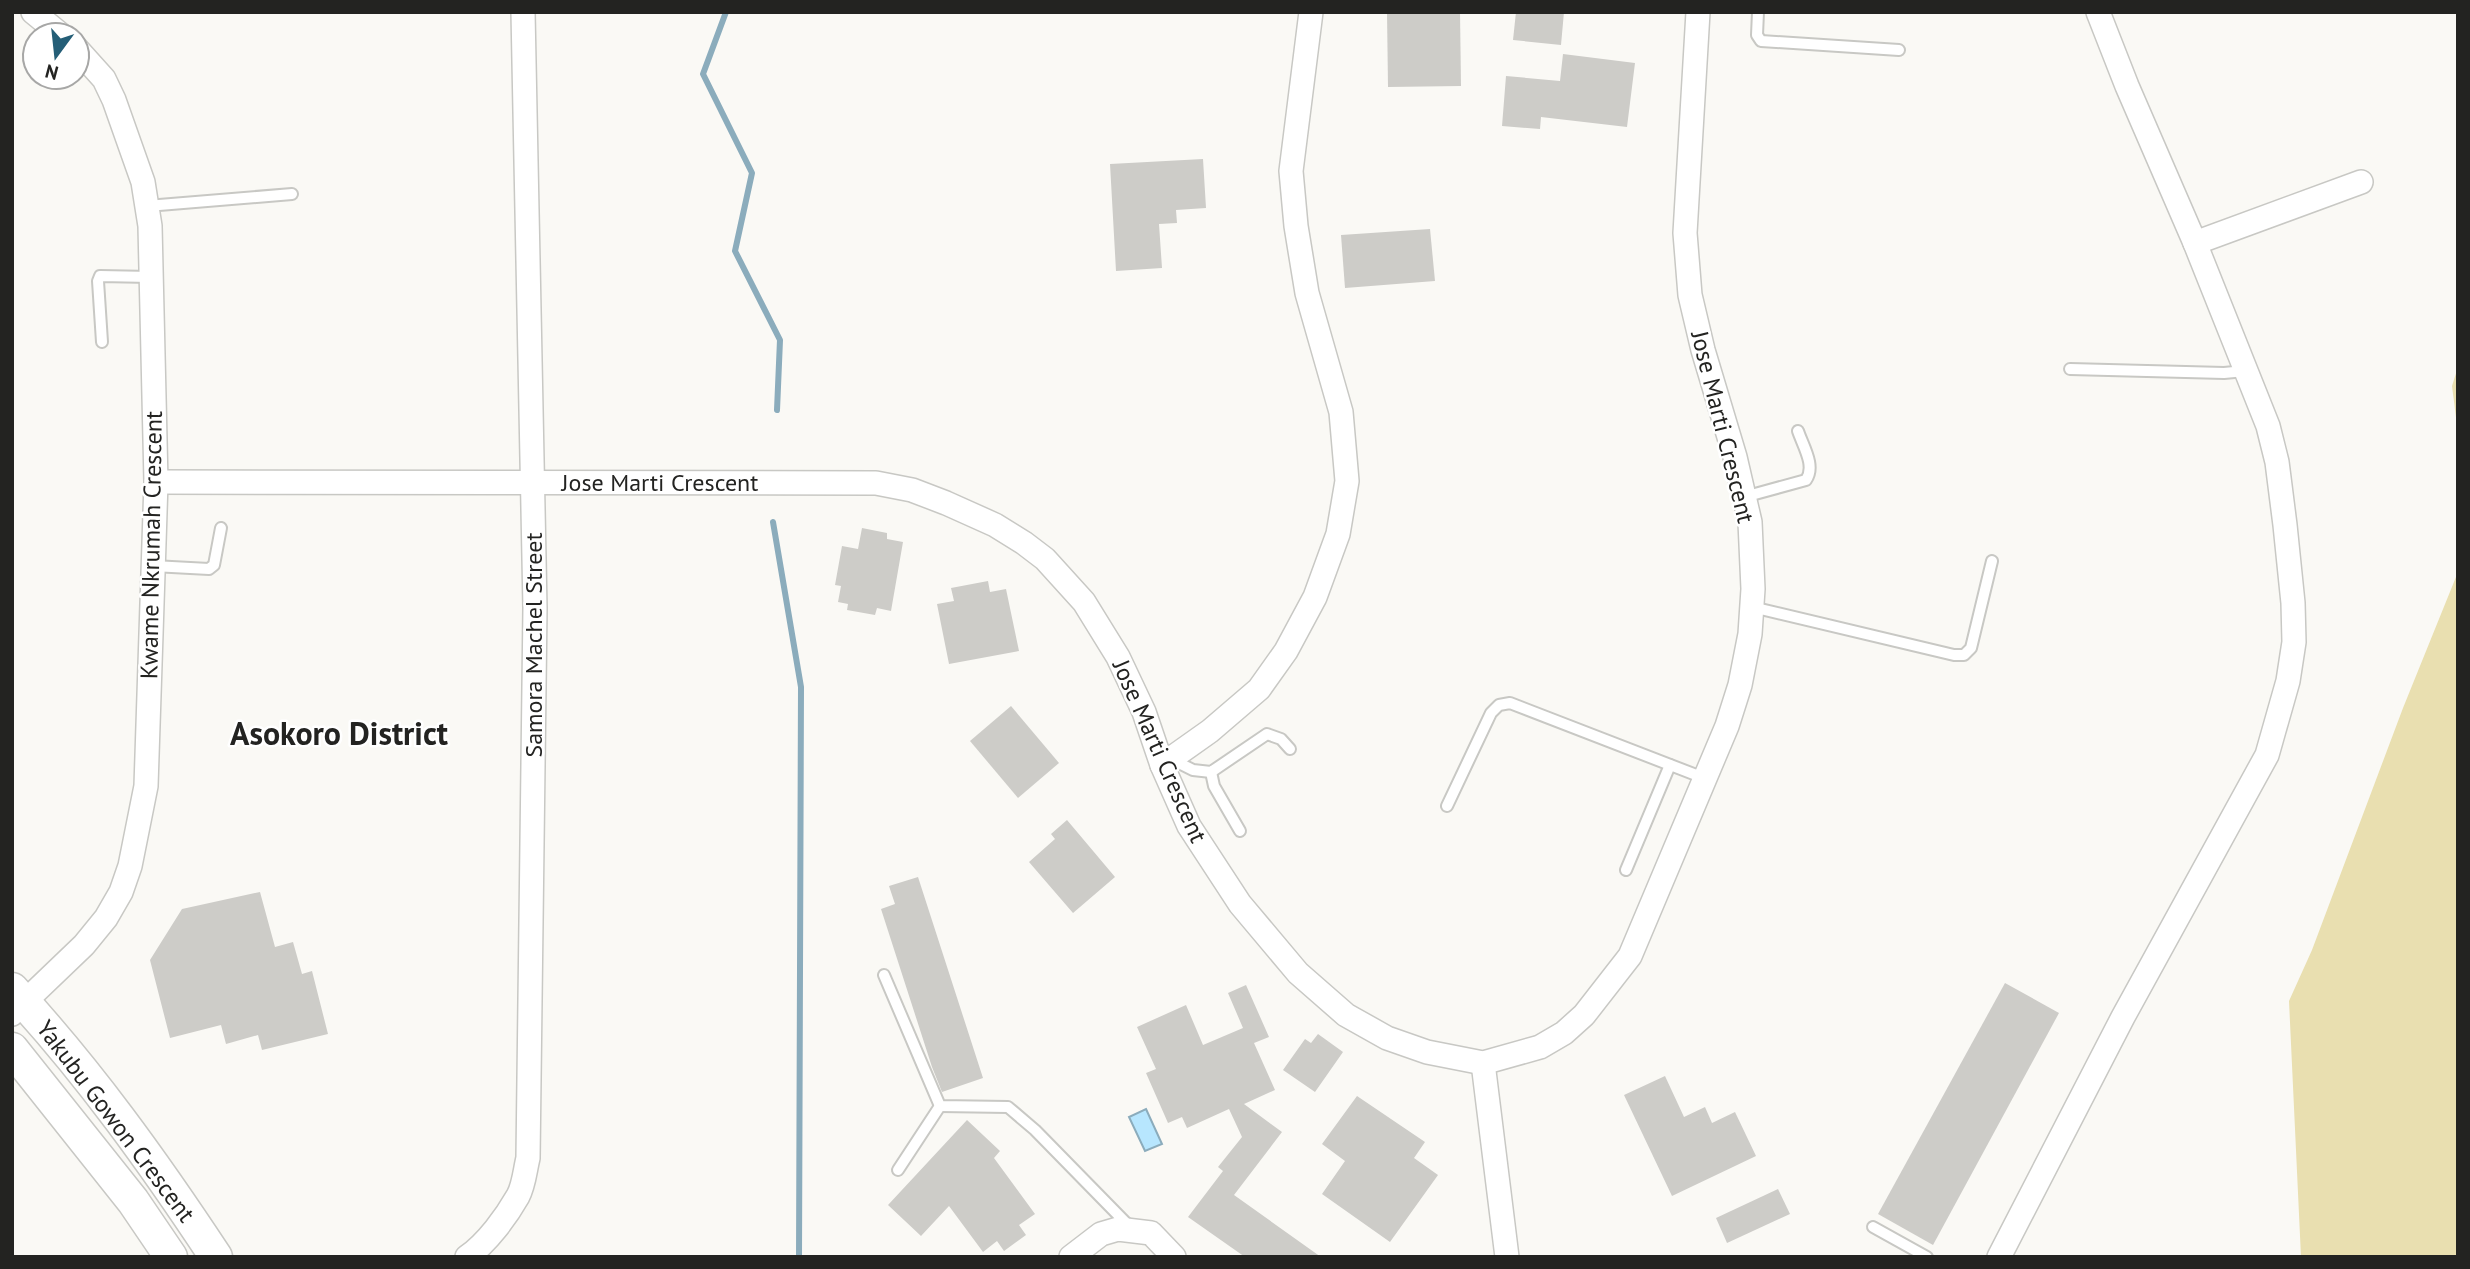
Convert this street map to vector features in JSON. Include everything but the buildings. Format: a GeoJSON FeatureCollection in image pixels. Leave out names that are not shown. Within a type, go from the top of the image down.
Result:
{"type":"FeatureCollection","features":[{"type":"Feature","properties":{"kind":"main road","name":"Yakubu Gowon Crescent"},"geometry":{"type":"LineString","coordinates":[[17,1002],[156,1166],[216,1257]]}},
{"type":"Feature","properties":{"kind":"main road","name":"Yakubu Gowon Crescent"},"geometry":{"type":"LineString","coordinates":[[12,1049],[133,1201],[171,1257]]}},
{"type":"Feature","properties":{"kind":"street","name":"Samora Machel Street"},"geometry":{"type":"LineString","coordinates":[[467,1257],[476,1251],[497,1226],[519,1194],[528,1157],[535,608],[523,12]]}},
{"type":"Feature","properties":{"kind":"street"},"geometry":{"type":"LineString","coordinates":[[1167,762],[1210,731],[1259,689],[1286,651],[1315,597],[1338,534],[1347,481],[1341,412],[1307,293],[1296,226],[1291,171],[1311,12]]}},
{"type":"Feature","properties":{"kind":"street","name":"Jose Marti Crescent"},"geometry":{"type":"LineString","coordinates":[[156,482],[876,483],[912,490],[946,503],[995,525],[1024,543],[1045,559],[1084,602],[1118,657],[1167,762],[1196,837],[1240,904],[1298,974],[1346,1015],[1387,1038],[1427,1052],[1483,1063],[1540,1047],[1564,1033],[1584,1016],[1630,956],[1727,726],[1740,685],[1750,634],[1750,522],[1735,457],[1703,351],[1690,295],[1685,233],[1698,12]]}},
{"type":"Feature","properties":{"kind":"street"},"geometry":{"type":"LineString","coordinates":[[1999,1257],[2123,1017],[2258,774],[2275,731],[2288,681],[2294,642],[2293,603],[2277,463],[2268,426],[2098,12]]}},
{"type":"Feature","properties":{"kind":"street","name":"Kwame Nkrumah Crescent"},"geometry":{"type":"LineString","coordinates":[[17,1002],[84,945],[106,918],[121,892],[130,866],[146,786],[156,482],[150,226],[143,182],[114,100],[104,79],[91,65]]}},
{"type":"Feature","properties":{"kind":"street"},"geometry":{"type":"LineString","coordinates":[[2195,243],[2361,182]]}},
{"type":"Feature","properties":{"kind":"street"},"geometry":{"type":"LineString","coordinates":[[1483,1063],[1507,1257]]}},
{"type":"Feature","properties":{"kind":"street"},"geometry":{"type":"LineString","coordinates":[[1071,1257],[1101,1234],[1118,1228],[1151,1233],[1174,1257]]}},
{"type":"Feature","properties":{"kind":"lane"},"geometry":{"type":"LineString","coordinates":[[1758,12],[1757,35],[1761,41],[1899,50]]}},
{"type":"Feature","properties":{"kind":"lane"},"geometry":{"type":"LineString","coordinates":[[146,206],[292,194]]}},
{"type":"Feature","properties":{"kind":"lane"},"geometry":{"type":"LineString","coordinates":[[102,341],[98,281],[100,276],[151,277]]}},
{"type":"Feature","properties":{"kind":"lane"},"geometry":{"type":"LineString","coordinates":[[2070,369],[2224,373],[2245,371]]}},
{"type":"Feature","properties":{"kind":"lane"},"geometry":{"type":"LineString","coordinates":[[1744,497],[1805,480],[1810,474],[1810,465],[1798,431]]}},
{"type":"Feature","properties":{"kind":"lane"},"geometry":{"type":"LineString","coordinates":[[153,566],[209,569],[214,565],[221,528]]}},
{"type":"Feature","properties":{"kind":"lane"},"geometry":{"type":"LineString","coordinates":[[1752,607],[1954,656],[1964,655],[1971,648],[1992,561]]}},
{"type":"Feature","properties":{"kind":"lane"},"geometry":{"type":"LineString","coordinates":[[1447,806],[1491,713],[1499,705],[1510,703],[1704,778]]}},
{"type":"Feature","properties":{"kind":"lane"},"geometry":{"type":"LineString","coordinates":[[1167,762],[1211,772],[1267,734],[1281,739],[1290,749]]}},
{"type":"Feature","properties":{"kind":"lane"},"geometry":{"type":"LineString","coordinates":[[1626,870],[1670,765]]}},
{"type":"Feature","properties":{"kind":"lane"},"geometry":{"type":"LineString","coordinates":[[1211,772],[1214,786],[1240,831]]}},
{"type":"Feature","properties":{"kind":"lane"},"geometry":{"type":"LineString","coordinates":[[884,975],[940,1106]]}},
{"type":"Feature","properties":{"kind":"lane"},"geometry":{"type":"LineString","coordinates":[[898,1170],[940,1106]]}},
{"type":"Feature","properties":{"kind":"lane"},"geometry":{"type":"LineString","coordinates":[[940,1106],[1008,1107],[1035,1130],[1132,1229]]}},
{"type":"Feature","properties":{"kind":"lane"},"geometry":{"type":"LineString","coordinates":[[1873,1227],[1927,1257]]}},
{"type":"Feature","properties":{"kind":"shaded area"},"geometry":{"type":"Polygon","coordinates":[[[2458,367],[2458,433],[2452,386],[2458,367]]]}},
{"type":"Feature","properties":{"kind":"shaded area"},"geometry":{"type":"Polygon","coordinates":[[[2458,572],[2458,1257],[2301,1257],[2289,1001],[2312,950],[2403,708],[2458,572]]]}},
{"type":"Feature","properties":{"kind":"water"},"geometry":{"type":"Polygon","coordinates":[[[1146,1109],[1162,1144],[1145,1151],[1129,1117],[1146,1109]]]}},
{"type":"Feature","properties":{"kind":"waterway"},"geometry":{"type":"LineString","coordinates":[[726,12],[703,74],[752,173],[735,251],[780,340],[777,410]]}},
{"type":"Feature","properties":{"kind":"waterway"},"geometry":{"type":"LineString","coordinates":[[773,522],[801,687],[799,1257]]}},
{"type":"Feature","properties":{"kind":"district","name":"Asokoro District"},"geometry":{"type":"Point","coordinates":[339,733]}}]}
